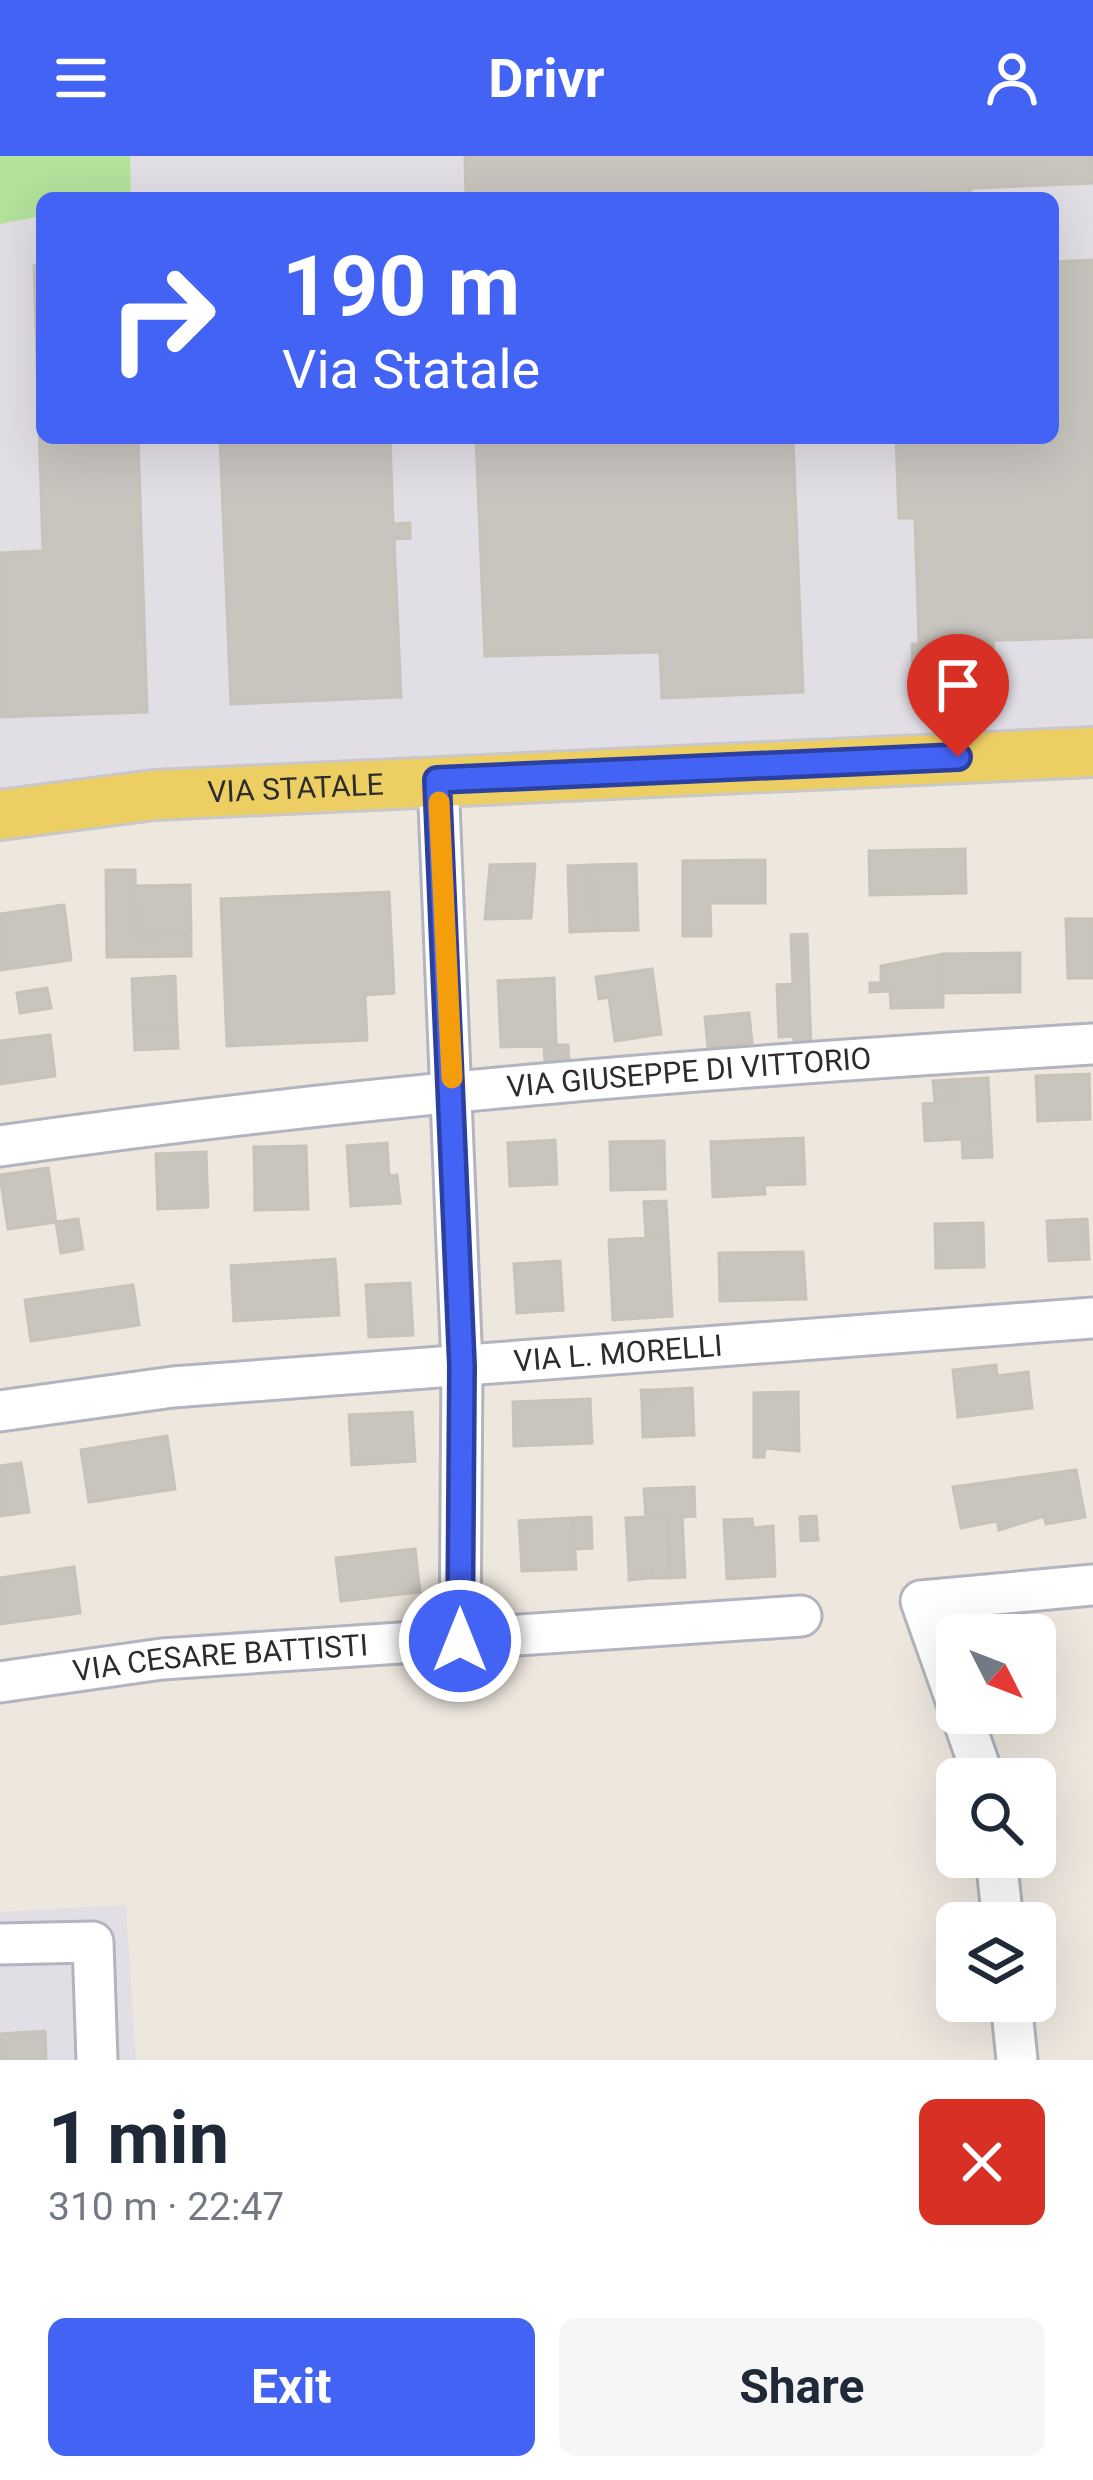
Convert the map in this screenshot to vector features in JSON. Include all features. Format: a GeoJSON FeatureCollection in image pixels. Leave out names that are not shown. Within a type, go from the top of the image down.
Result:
{"type":"FeatureCollection","features":[{"type":"Feature","properties":{"kind":"main road","name":"VIA STATALE"},"geometry":{"type":"LineString","coordinates":[[0,815],[154,795],[1093,752]]}},
{"type":"Feature","properties":{"kind":"street"},"geometry":{"type":"LineString","coordinates":[[437,780],[462,1366],[460,1641]]}},
{"type":"Feature","properties":{"kind":"street","name":"VIA GIUSEPPE DI VITTORIO"},"geometry":{"type":"LineString","coordinates":[[0,1146],[144,1125],[821,1060],[1093,1044]]}},
{"type":"Feature","properties":{"kind":"street","name":"VIA L. MORELLI"},"geometry":{"type":"LineString","coordinates":[[0,1411],[173,1387],[1093,1318]]}},
{"type":"Feature","properties":{"kind":"street"},"geometry":{"type":"LineString","coordinates":[[936,1644],[921,1601],[1093,1585]]}},
{"type":"Feature","properties":{"kind":"street","name":"VIA CESARE BATTISTI"},"geometry":{"type":"LineString","coordinates":[[0,1682],[162,1659],[801,1616]]}},
{"type":"Feature","properties":{"kind":"street"},"geometry":{"type":"LineString","coordinates":[[0,1944],[93,1942],[97,2060]]}},
{"type":"Feature","properties":{"kind":"street"},"geometry":{"type":"LineString","coordinates":[[1013,2022],[1017,2060]]}},
{"type":"Feature","properties":{"kind":"shaded area"},"geometry":{"type":"Polygon","coordinates":[[[130,156],[1093,156],[1093,750],[0,816],[0,224],[36,217],[36,444],[1059,444],[1059,192],[131,192],[130,156]]]}},
{"type":"Feature","properties":{"kind":"shaded area"},"geometry":{"type":"Polygon","coordinates":[[[126,1905],[136,2060],[0,2060],[0,1912],[126,1905]]]}},
{"type":"Feature","properties":{"kind":"green space"},"geometry":{"type":"Polygon","coordinates":[[[0,156],[130,156],[131,192],[36,192],[36,217],[0,224],[0,156]]]}},
{"type":"Feature","properties":{"kind":"building"},"geometry":{"type":"Polygon","coordinates":[[[465,156],[1093,156],[1093,183],[925,192],[466,192],[465,156]]]}},
{"type":"Feature","properties":{"kind":"building"},"geometry":{"type":"Polygon","coordinates":[[[971,188],[971,192],[925,192],[971,188]]]}},
{"type":"Feature","properties":{"kind":"building"},"geometry":{"type":"Polygon","coordinates":[[[1093,260],[1093,637],[919,643],[915,518],[899,518],[896,444],[1059,444],[1059,262],[1093,260]]]}},
{"type":"Feature","properties":{"kind":"building"},"geometry":{"type":"Polygon","coordinates":[[[40,444],[138,444],[147,712],[0,717],[0,553],[43,551],[40,444]]]}},
{"type":"Feature","properties":{"kind":"building"},"geometry":{"type":"Polygon","coordinates":[[[220,444],[390,444],[393,524],[410,523],[410,538],[394,539],[401,697],[231,704],[220,444]]]}},
{"type":"Feature","properties":{"kind":"building"},"geometry":{"type":"Polygon","coordinates":[[[476,444],[793,444],[803,692],[662,698],[660,652],[485,656],[476,444]]]}},
{"type":"Feature","properties":{"kind":"building"},"geometry":{"type":"Polygon","coordinates":[[[993,641],[994,674],[913,677],[912,644],[993,641]]]}},
{"type":"Feature","properties":{"kind":"building"},"geometry":{"type":"Polygon","coordinates":[[[965,849],[966,893],[870,895],[869,851],[965,849]]]}},
{"type":"Feature","properties":{"kind":"building"},"geometry":{"type":"Polygon","coordinates":[[[765,860],[765,903],[710,903],[711,936],[683,936],[683,861],[765,860]]]}},
{"type":"Feature","properties":{"kind":"building"},"geometry":{"type":"Polygon","coordinates":[[[535,864],[531,918],[485,919],[490,865],[535,864]]]}},
{"type":"Feature","properties":{"kind":"building"},"geometry":{"type":"Polygon","coordinates":[[[636,864],[638,930],[593,931],[591,865],[636,864]]]}},
{"type":"Feature","properties":{"kind":"building"},"geometry":{"type":"Polygon","coordinates":[[[591,865],[593,931],[570,932],[568,866],[591,865]]]}},
{"type":"Feature","properties":{"kind":"building"},"geometry":{"type":"Polygon","coordinates":[[[106,870],[135,870],[136,936],[191,935],[191,956],[107,957],[106,870]]]}},
{"type":"Feature","properties":{"kind":"building"},"geometry":{"type":"Polygon","coordinates":[[[190,885],[191,935],[136,936],[135,886],[190,885]]]}},
{"type":"Feature","properties":{"kind":"building"},"geometry":{"type":"Polygon","coordinates":[[[389,892],[394,993],[365,995],[367,1040],[227,1046],[221,899],[389,892]]]}},
{"type":"Feature","properties":{"kind":"building"},"geometry":{"type":"Polygon","coordinates":[[[64,905],[71,960],[0,970],[0,914],[64,905]]]}},
{"type":"Feature","properties":{"kind":"building"},"geometry":{"type":"Polygon","coordinates":[[[1066,919],[1093,919],[1093,978],[1068,978],[1066,919]]]}},
{"type":"Feature","properties":{"kind":"building"},"geometry":{"type":"Polygon","coordinates":[[[807,934],[811,1049],[794,1049],[794,1036],[779,1037],[777,985],[793,984],[791,935],[807,934]]]}},
{"type":"Feature","properties":{"kind":"building"},"geometry":{"type":"Polygon","coordinates":[[[1020,953],[1020,992],[943,993],[943,954],[1020,953]]]}},
{"type":"Feature","properties":{"kind":"building"},"geometry":{"type":"Polygon","coordinates":[[[943,954],[943,1007],[891,1008],[890,991],[870,992],[870,983],[881,983],[881,966],[943,954]]]}},
{"type":"Feature","properties":{"kind":"building"},"geometry":{"type":"Polygon","coordinates":[[[652,969],[661,1034],[615,1041],[609,997],[599,999],[596,977],[652,969]]]}},
{"type":"Feature","properties":{"kind":"building"},"geometry":{"type":"Polygon","coordinates":[[[175,976],[177,1029],[134,1031],[132,979],[175,976]]]}},
{"type":"Feature","properties":{"kind":"building"},"geometry":{"type":"Polygon","coordinates":[[[554,978],[556,1045],[501,1047],[498,981],[554,978]]]}},
{"type":"Feature","properties":{"kind":"building"},"geometry":{"type":"Polygon","coordinates":[[[47,988],[51,1008],[20,1013],[17,993],[47,988]]]}},
{"type":"Feature","properties":{"kind":"building"},"geometry":{"type":"Polygon","coordinates":[[[749,1013],[752,1043],[708,1047],[705,1017],[749,1013]]]}},
{"type":"Feature","properties":{"kind":"building"},"geometry":{"type":"Polygon","coordinates":[[[177,1029],[178,1048],[135,1050],[134,1031],[177,1029]]]}},
{"type":"Feature","properties":{"kind":"building"},"geometry":{"type":"Polygon","coordinates":[[[50,1035],[55,1076],[0,1084],[0,1041],[50,1035]]]}},
{"type":"Feature","properties":{"kind":"building"},"geometry":{"type":"Polygon","coordinates":[[[544,1045],[568,1045],[569,1062],[545,1063],[544,1045]]]}},
{"type":"Feature","properties":{"kind":"building"},"geometry":{"type":"Polygon","coordinates":[[[1089,1074],[1090,1119],[1038,1121],[1036,1076],[1089,1074]]]}},
{"type":"Feature","properties":{"kind":"building"},"geometry":{"type":"Polygon","coordinates":[[[988,1078],[991,1137],[925,1141],[923,1104],[952,1102],[951,1080],[988,1078]]]}},
{"type":"Feature","properties":{"kind":"building"},"geometry":{"type":"Polygon","coordinates":[[[951,1080],[952,1102],[935,1103],[933,1081],[951,1080]]]}},
{"type":"Feature","properties":{"kind":"building"},"geometry":{"type":"Polygon","coordinates":[[[991,1137],[992,1157],[963,1158],[962,1139],[991,1137]]]}},
{"type":"Feature","properties":{"kind":"building"},"geometry":{"type":"Polygon","coordinates":[[[803,1138],[805,1184],[764,1185],[765,1194],[713,1197],[711,1142],[803,1138]]]}},
{"type":"Feature","properties":{"kind":"building"},"geometry":{"type":"Polygon","coordinates":[[[555,1140],[557,1184],[510,1186],[508,1143],[555,1140]]]}},
{"type":"Feature","properties":{"kind":"building"},"geometry":{"type":"Polygon","coordinates":[[[664,1141],[665,1189],[611,1190],[610,1142],[664,1141]]]}},
{"type":"Feature","properties":{"kind":"building"},"geometry":{"type":"Polygon","coordinates":[[[387,1143],[389,1176],[397,1175],[400,1203],[351,1206],[347,1146],[387,1143]]]}},
{"type":"Feature","properties":{"kind":"building"},"geometry":{"type":"Polygon","coordinates":[[[306,1146],[308,1209],[255,1210],[254,1147],[306,1146]]]}},
{"type":"Feature","properties":{"kind":"building"},"geometry":{"type":"Polygon","coordinates":[[[206,1152],[208,1207],[158,1209],[156,1154],[206,1152]]]}},
{"type":"Feature","properties":{"kind":"building"},"geometry":{"type":"Polygon","coordinates":[[[48,1168],[56,1222],[8,1229],[0,1175],[48,1168]]]}},
{"type":"Feature","properties":{"kind":"building"},"geometry":{"type":"Polygon","coordinates":[[[666,1201],[668,1237],[646,1238],[644,1202],[666,1201]]]}},
{"type":"Feature","properties":{"kind":"building"},"geometry":{"type":"Polygon","coordinates":[[[78,1219],[83,1249],[61,1253],[56,1222],[78,1219]]]}},
{"type":"Feature","properties":{"kind":"building"},"geometry":{"type":"Polygon","coordinates":[[[1087,1219],[1089,1259],[1049,1261],[1047,1221],[1087,1219]]]}},
{"type":"Feature","properties":{"kind":"building"},"geometry":{"type":"Polygon","coordinates":[[[983,1223],[984,1267],[936,1268],[935,1224],[983,1223]]]}},
{"type":"Feature","properties":{"kind":"building"},"geometry":{"type":"Polygon","coordinates":[[[668,1237],[672,1316],[613,1320],[609,1240],[668,1237]]]}},
{"type":"Feature","properties":{"kind":"building"},"geometry":{"type":"Polygon","coordinates":[[[803,1252],[806,1299],[720,1301],[719,1253],[803,1252]]]}},
{"type":"Feature","properties":{"kind":"building"},"geometry":{"type":"Polygon","coordinates":[[[335,1259],[339,1315],[234,1321],[231,1266],[335,1259]]]}},
{"type":"Feature","properties":{"kind":"building"},"geometry":{"type":"Polygon","coordinates":[[[560,1261],[563,1310],[517,1313],[514,1264],[560,1261]]]}},
{"type":"Feature","properties":{"kind":"building"},"geometry":{"type":"Polygon","coordinates":[[[410,1283],[413,1335],[369,1337],[366,1285],[410,1283]]]}},
{"type":"Feature","properties":{"kind":"building"},"geometry":{"type":"Polygon","coordinates":[[[133,1285],[139,1325],[31,1341],[25,1300],[133,1285]]]}},
{"type":"Feature","properties":{"kind":"building"},"geometry":{"type":"Polygon","coordinates":[[[996,1365],[997,1376],[1028,1372],[1032,1408],[958,1417],[953,1370],[996,1365]]]}},
{"type":"Feature","properties":{"kind":"building"},"geometry":{"type":"Polygon","coordinates":[[[692,1388],[694,1435],[643,1437],[642,1401],[656,1400],[656,1390],[692,1388]]]}},
{"type":"Feature","properties":{"kind":"building"},"geometry":{"type":"Polygon","coordinates":[[[641,1390],[656,1390],[656,1400],[642,1401],[641,1390]]]}},
{"type":"Feature","properties":{"kind":"building"},"geometry":{"type":"Polygon","coordinates":[[[798,1392],[799,1451],[765,1448],[764,1457],[754,1457],[754,1393],[798,1392]]]}},
{"type":"Feature","properties":{"kind":"building"},"geometry":{"type":"Polygon","coordinates":[[[590,1399],[592,1443],[514,1446],[513,1402],[590,1399]]]}},
{"type":"Feature","properties":{"kind":"building"},"geometry":{"type":"Polygon","coordinates":[[[412,1412],[415,1461],[352,1465],[349,1415],[412,1412]]]}},
{"type":"Feature","properties":{"kind":"building"},"geometry":{"type":"Polygon","coordinates":[[[167,1436],[175,1489],[89,1502],[81,1450],[167,1436]]]}},
{"type":"Feature","properties":{"kind":"building"},"geometry":{"type":"Polygon","coordinates":[[[21,1463],[29,1512],[0,1516],[0,1466],[21,1463]]]}},
{"type":"Feature","properties":{"kind":"building"},"geometry":{"type":"Polygon","coordinates":[[[1076,1470],[1085,1517],[1046,1524],[1044,1516],[999,1530],[997,1521],[961,1528],[953,1487],[1076,1470]]]}},
{"type":"Feature","properties":{"kind":"building"},"geometry":{"type":"Polygon","coordinates":[[[694,1487],[695,1516],[682,1517],[685,1577],[670,1578],[668,1516],[646,1517],[644,1489],[694,1487]]]}},
{"type":"Feature","properties":{"kind":"building"},"geometry":{"type":"Polygon","coordinates":[[[668,1516],[670,1578],[651,1578],[651,1570],[629,1572],[626,1518],[668,1516]]]}},
{"type":"Feature","properties":{"kind":"building"},"geometry":{"type":"Polygon","coordinates":[[[816,1516],[818,1540],[801,1541],[800,1517],[816,1516]]]}},
{"type":"Feature","properties":{"kind":"building"},"geometry":{"type":"Polygon","coordinates":[[[591,1517],[592,1548],[575,1549],[573,1518],[591,1517]]]}},
{"type":"Feature","properties":{"kind":"building"},"geometry":{"type":"Polygon","coordinates":[[[573,1518],[576,1569],[522,1571],[519,1521],[573,1518]]]}},
{"type":"Feature","properties":{"kind":"building"},"geometry":{"type":"Polygon","coordinates":[[[752,1519],[753,1528],[773,1526],[775,1576],[727,1579],[724,1520],[752,1519]]]}},
{"type":"Feature","properties":{"kind":"building"},"geometry":{"type":"Polygon","coordinates":[[[415,1549],[420,1592],[341,1601],[336,1558],[415,1549]]]}},
{"type":"Feature","properties":{"kind":"building"},"geometry":{"type":"Polygon","coordinates":[[[74,1567],[80,1613],[0,1624],[0,1578],[74,1567]]]}},
{"type":"Feature","properties":{"kind":"building"},"geometry":{"type":"Polygon","coordinates":[[[651,1570],[651,1578],[629,1580],[629,1572],[651,1570]]]}},
{"type":"Feature","properties":{"kind":"building"},"geometry":{"type":"Polygon","coordinates":[[[45,2031],[46,2060],[0,2060],[0,2034],[45,2031]]]}},
{"type":"Feature","properties":{"kind":"slow traffic"},"geometry":{"type":"LineString","coordinates":[[439,802],[452,1078]]}},
{"type":"Feature","properties":{"kind":"route"},"geometry":{"type":"LineString","coordinates":[[460,1641],[462,1366],[437,780],[958,757]]}}]}
